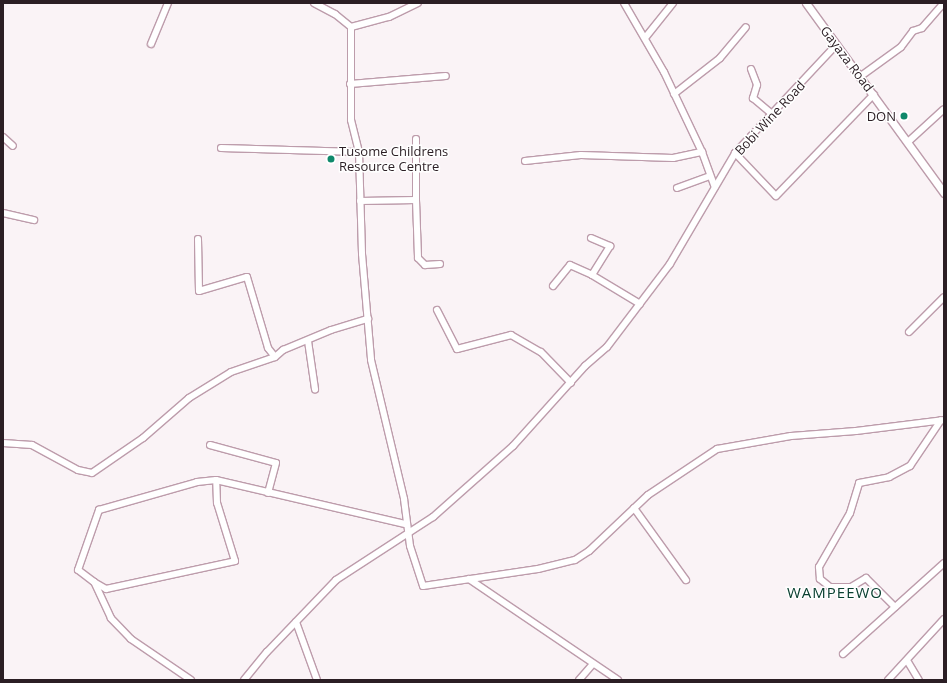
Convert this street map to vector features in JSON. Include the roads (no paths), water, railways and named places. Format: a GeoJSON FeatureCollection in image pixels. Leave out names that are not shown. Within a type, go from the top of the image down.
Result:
{"type":"FeatureCollection","features":[{"type":"Feature","properties":{"kind":"main road","name":"Gayaza Road"},"geometry":{"type":"LineString","coordinates":[[806,3],[909,141],[944,193]]}},
{"type":"Feature","properties":{"kind":"street"},"geometry":{"type":"LineString","coordinates":[[152,44],[168,3]]}},
{"type":"Feature","properties":{"kind":"street"},"geometry":{"type":"LineString","coordinates":[[314,3],[336,14],[351,28],[351,120],[359,152],[360,201],[371,360],[404,499],[405,524],[423,586],[538,569],[575,560],[588,552],[654,491],[669,483],[709,454],[736,444],[942,420]]}},
{"type":"Feature","properties":{"kind":"street"},"geometry":{"type":"LineString","coordinates":[[351,28],[389,17],[418,3]]}},
{"type":"Feature","properties":{"kind":"street"},"geometry":{"type":"LineString","coordinates":[[624,3],[645,38],[674,94],[702,152],[714,187]]}},
{"type":"Feature","properties":{"kind":"street"},"geometry":{"type":"LineString","coordinates":[[645,38],[673,3]]}},
{"type":"Feature","properties":{"kind":"street"},"geometry":{"type":"LineString","coordinates":[[861,76],[901,47],[913,30],[922,28],[944,3]]}},
{"type":"Feature","properties":{"kind":"street"},"geometry":{"type":"LineString","coordinates":[[674,94],[720,58],[746,27]]}},
{"type":"Feature","properties":{"kind":"street","name":"Bobi Wine Road"},"geometry":{"type":"LineString","coordinates":[[244,680],[336,580],[409,534],[513,446],[585,366],[607,347],[670,264],[735,153],[773,115],[836,45]]}},
{"type":"Feature","properties":{"kind":"street"},"geometry":{"type":"LineString","coordinates":[[751,69],[757,85],[753,98],[773,115]]}},
{"type":"Feature","properties":{"kind":"street"},"geometry":{"type":"LineString","coordinates":[[350,84],[446,76]]}},
{"type":"Feature","properties":{"kind":"street"},"geometry":{"type":"LineString","coordinates":[[735,153],[776,196],[874,94]]}},
{"type":"Feature","properties":{"kind":"street"},"geometry":{"type":"LineString","coordinates":[[909,141],[944,109]]}},
{"type":"Feature","properties":{"kind":"street"},"geometry":{"type":"LineString","coordinates":[[3,137],[13,146]]}},
{"type":"Feature","properties":{"kind":"street"},"geometry":{"type":"LineString","coordinates":[[416,140],[418,258],[425,265],[440,264]]}},
{"type":"Feature","properties":{"kind":"street"},"geometry":{"type":"LineString","coordinates":[[221,148],[359,152]]}},
{"type":"Feature","properties":{"kind":"street"},"geometry":{"type":"LineString","coordinates":[[525,161],[581,155],[673,158],[702,152]]}},
{"type":"Feature","properties":{"kind":"street"},"geometry":{"type":"LineString","coordinates":[[677,188],[710,176]]}},
{"type":"Feature","properties":{"kind":"street"},"geometry":{"type":"LineString","coordinates":[[360,201],[416,200]]}},
{"type":"Feature","properties":{"kind":"street"},"geometry":{"type":"LineString","coordinates":[[3,213],[34,220]]}},
{"type":"Feature","properties":{"kind":"street"},"geometry":{"type":"LineString","coordinates":[[591,238],[610,246],[592,275]]}},
{"type":"Feature","properties":{"kind":"street"},"geometry":{"type":"LineString","coordinates":[[198,240],[199,292],[247,277],[268,348],[275,357]]}},
{"type":"Feature","properties":{"kind":"street"},"geometry":{"type":"LineString","coordinates":[[553,286],[570,265],[592,275],[640,304]]}},
{"type":"Feature","properties":{"kind":"street"},"geometry":{"type":"LineString","coordinates":[[909,332],[944,296]]}},
{"type":"Feature","properties":{"kind":"street"},"geometry":{"type":"LineString","coordinates":[[438,310],[457,349],[511,335],[541,352],[571,383]]}},
{"type":"Feature","properties":{"kind":"street"},"geometry":{"type":"LineString","coordinates":[[3,443],[32,445],[78,470],[92,473],[143,438],[189,398],[231,372],[275,357],[283,350],[368,319]]}},
{"type":"Feature","properties":{"kind":"street"},"geometry":{"type":"LineString","coordinates":[[308,341],[315,389]]}},
{"type":"Feature","properties":{"kind":"street"},"geometry":{"type":"LineString","coordinates":[[895,607],[866,578],[851,587],[830,587],[820,579],[819,567],[853,508],[859,483],[889,477],[910,466],[942,420]]}},
{"type":"Feature","properties":{"kind":"street"},"geometry":{"type":"LineString","coordinates":[[210,445],[276,464],[268,493]]}},
{"type":"Feature","properties":{"kind":"street"},"geometry":{"type":"LineString","coordinates":[[216,480],[217,503],[235,561],[106,589],[78,570],[99,510],[197,482],[216,480],[268,493],[302,498],[405,524]]}},
{"type":"Feature","properties":{"kind":"street"},"geometry":{"type":"LineString","coordinates":[[634,508],[686,580]]}},
{"type":"Feature","properties":{"kind":"street"},"geometry":{"type":"LineString","coordinates":[[843,654],[944,563]]}},
{"type":"Feature","properties":{"kind":"street"},"geometry":{"type":"LineString","coordinates":[[470,579],[592,665],[618,680]]}},
{"type":"Feature","properties":{"kind":"street"},"geometry":{"type":"LineString","coordinates":[[94,582],[111,618],[131,639],[191,680]]}},
{"type":"Feature","properties":{"kind":"street"},"geometry":{"type":"LineString","coordinates":[[888,680],[908,662],[944,619]]}},
{"type":"Feature","properties":{"kind":"street"},"geometry":{"type":"LineString","coordinates":[[296,622],[317,680]]}},
{"type":"Feature","properties":{"kind":"street"},"geometry":{"type":"LineString","coordinates":[[908,662],[919,680]]}},
{"type":"Feature","properties":{"kind":"street"},"geometry":{"type":"LineString","coordinates":[[578,680],[592,665]]}},
{"type":"Feature","properties":{"kind":"street"},"geometry":{"type":"LineString","coordinates":[[605,673],[605,680]]}},
{"type":"Feature","properties":{"kind":"place","name":"DON"},"geometry":{"type":"Point","coordinates":[904,116]}},
{"type":"Feature","properties":{"kind":"place","name":"Tusome Childrens Resource Centre"},"geometry":{"type":"Point","coordinates":[331,159]}},
{"type":"Feature","properties":{"kind":"district","name":"WAMPEEWO"},"geometry":{"type":"Point","coordinates":[835,593]}}]}
